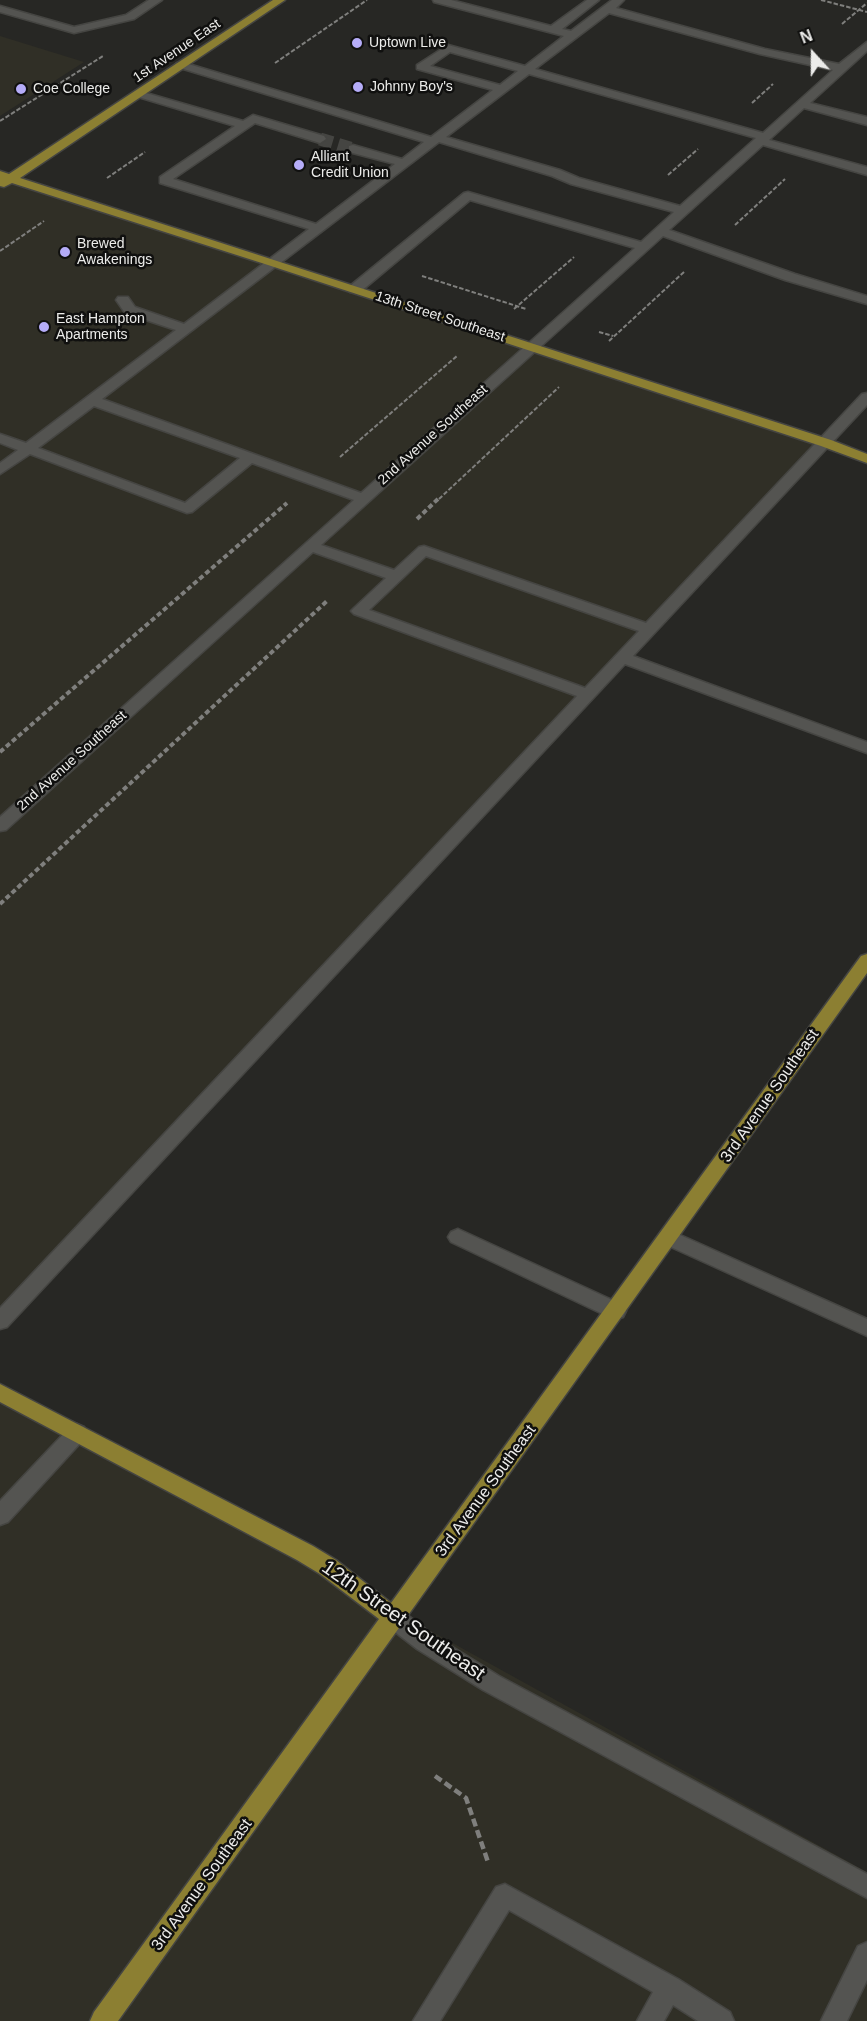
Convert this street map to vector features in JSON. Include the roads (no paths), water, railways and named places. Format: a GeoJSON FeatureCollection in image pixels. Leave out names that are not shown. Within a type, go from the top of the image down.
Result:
{"type":"FeatureCollection","features":[{"type":"Feature","properties":{"kind":"main road","name":"1st Avenue East"},"geometry":{"type":"LineString","coordinates":[[4,180],[280,0]]}},
{"type":"Feature","properties":{"kind":"main road","name":"13th Street Southeast"},"geometry":{"type":"LineString","coordinates":[[4,180],[273,262],[826,443],[867,459]]}},
{"type":"Feature","properties":{"kind":"main road","name":"3rd Avenue Southeast"},"geometry":{"type":"LineString","coordinates":[[103,2021],[867,960]]}},
{"type":"Feature","properties":{"kind":"main road","name":"12th Street Southeast"},"geometry":{"type":"LineString","coordinates":[[0,1392],[305,1553],[394,1618]]}},
{"type":"Feature","properties":{"kind":"street"},"geometry":{"type":"LineString","coordinates":[[0,9],[74,30],[130,17],[157,0]]}},
{"type":"Feature","properties":{"kind":"street"},"geometry":{"type":"LineString","coordinates":[[438,0],[572,35]]}},
{"type":"Feature","properties":{"kind":"street"},"geometry":{"type":"LineString","coordinates":[[553,30],[594,0]]}},
{"type":"Feature","properties":{"kind":"street"},"geometry":{"type":"LineString","coordinates":[[0,470],[619,0]]}},
{"type":"Feature","properties":{"kind":"street"},"geometry":{"type":"LineString","coordinates":[[607,9],[764,52],[842,68]]}},
{"type":"Feature","properties":{"kind":"street","name":"2nd Avenue Southeast"},"geometry":{"type":"LineString","coordinates":[[0,826],[867,45]]}},
{"type":"Feature","properties":{"kind":"street"},"geometry":{"type":"LineString","coordinates":[[501,89],[420,67],[448,48],[725,126],[867,171]]}},
{"type":"Feature","properties":{"kind":"street"},"geometry":{"type":"LineString","coordinates":[[181,66],[556,172],[575,181],[683,211]]}},
{"type":"Feature","properties":{"kind":"street"},"geometry":{"type":"LineString","coordinates":[[139,94],[244,125]]}},
{"type":"Feature","properties":{"kind":"street"},"geometry":{"type":"LineString","coordinates":[[802,104],[867,121]]}},
{"type":"Feature","properties":{"kind":"street"},"geometry":{"type":"LineString","coordinates":[[318,228],[164,180],[253,119],[320,139]]}},
{"type":"Feature","properties":{"kind":"street"},"geometry":{"type":"LineString","coordinates":[[353,149],[403,163]]}},
{"type":"Feature","properties":{"kind":"street"},"geometry":{"type":"LineString","coordinates":[[355,289],[468,196],[643,246]]}},
{"type":"Feature","properties":{"kind":"street"},"geometry":{"type":"LineString","coordinates":[[661,231],[790,277],[867,300]]}},
{"type":"Feature","properties":{"kind":"street"},"geometry":{"type":"LineString","coordinates":[[123,300],[130,310],[185,329]]}},
{"type":"Feature","properties":{"kind":"street"},"geometry":{"type":"LineString","coordinates":[[0,1321],[867,397]]}},
{"type":"Feature","properties":{"kind":"street"},"geometry":{"type":"LineString","coordinates":[[92,400],[363,498]]}},
{"type":"Feature","properties":{"kind":"street"},"geometry":{"type":"LineString","coordinates":[[0,438],[187,509],[250,457]]}},
{"type":"Feature","properties":{"kind":"street"},"geometry":{"type":"LineString","coordinates":[[311,546],[396,576]]}},
{"type":"Feature","properties":{"kind":"street"},"geometry":{"type":"LineString","coordinates":[[588,695],[359,611],[424,550],[650,630]]}},
{"type":"Feature","properties":{"kind":"street"},"geometry":{"type":"LineString","coordinates":[[624,658],[867,748]]}},
{"type":"Feature","properties":{"kind":"street"},"geometry":{"type":"LineString","coordinates":[[458,1237],[616,1311]]}},
{"type":"Feature","properties":{"kind":"street"},"geometry":{"type":"LineString","coordinates":[[669,1238],[867,1328]]}},
{"type":"Feature","properties":{"kind":"street"},"geometry":{"type":"LineString","coordinates":[[0,1516],[77,1433]]}},
{"type":"Feature","properties":{"kind":"street","name":"12th Street Southeast"},"geometry":{"type":"LineString","coordinates":[[394,1618],[425,1642],[491,1683],[867,1887]]}},
{"type":"Feature","properties":{"kind":"street"},"geometry":{"type":"LineString","coordinates":[[426,2021],[505,1895],[669,1988],[721,2021]]}},
{"type":"Feature","properties":{"kind":"street"},"geometry":{"type":"LineString","coordinates":[[834,2021],[867,1954]]}},
{"type":"Feature","properties":{"kind":"street"},"geometry":{"type":"LineString","coordinates":[[650,2021],[669,1988]]}},
{"type":"Feature","properties":{"kind":"tunnel"},"geometry":{"type":"LineString","coordinates":[[320,139],[353,149]]}},
{"type":"Feature","properties":{"kind":"place","name":"Uptown Live"},"geometry":{"type":"Point","coordinates":[357,43]}},
{"type":"Feature","properties":{"kind":"place","name":"Johnny Boy's"},"geometry":{"type":"Point","coordinates":[358,87]}},
{"type":"Feature","properties":{"kind":"place","name":"Coe College"},"geometry":{"type":"Point","coordinates":[21,89]}},
{"type":"Feature","properties":{"kind":"place","name":"Alliant Credit Union"},"geometry":{"type":"Point","coordinates":[299,165]}},
{"type":"Feature","properties":{"kind":"place","name":"Brewed Awakenings"},"geometry":{"type":"Point","coordinates":[65,252]}},
{"type":"Feature","properties":{"kind":"place","name":"East Hampton Apartments"},"geometry":{"type":"Point","coordinates":[44,327]}}]}
